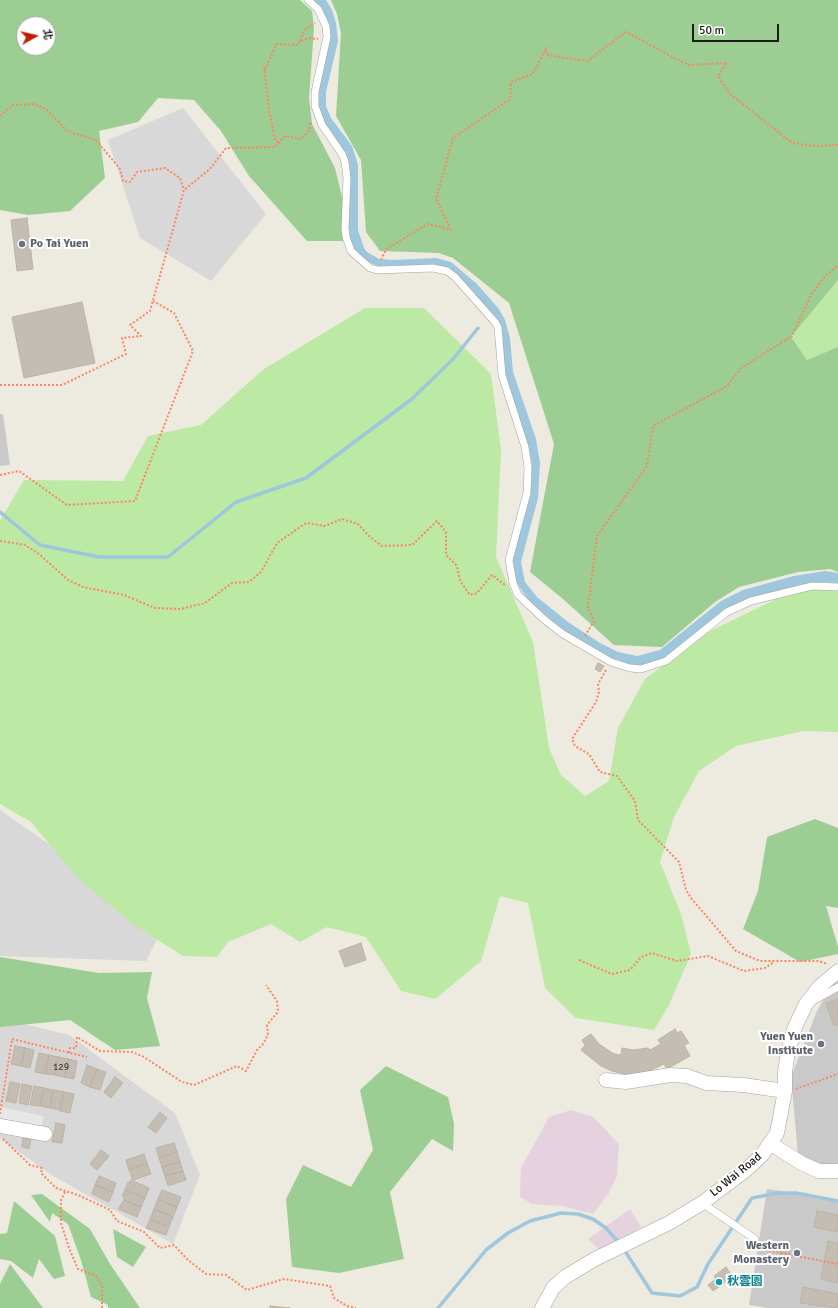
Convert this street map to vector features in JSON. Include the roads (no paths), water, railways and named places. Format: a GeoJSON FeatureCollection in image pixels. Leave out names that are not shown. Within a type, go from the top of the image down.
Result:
{"type":"FeatureCollection","features":[{"type":"Feature","properties":{"kind":"street","name":"Lo Wai Road"},"geometry":{"type":"LineString","coordinates":[[542,1308],[554,1288],[565,1277],[595,1259],[639,1238],[702,1203],[746,1170],[771,1144],[777,1133],[789,1091],[785,1072],[788,1052],[795,1027],[806,1004],[819,987],[838,971]]}},
{"type":"Feature","properties":{"kind":"street"},"geometry":{"type":"LineString","coordinates":[[606,1080],[626,1082],[670,1075],[687,1076],[706,1083],[743,1085],[789,1091]]}},
{"type":"Feature","properties":{"kind":"street"},"geometry":{"type":"LineString","coordinates":[[0,1126],[44,1134]]}},
{"type":"Feature","properties":{"kind":"street"},"geometry":{"type":"LineString","coordinates":[[771,1144],[819,1171],[838,1171]]}},
{"type":"Feature","properties":{"kind":"lane"},"geometry":{"type":"LineString","coordinates":[[308,0],[318,9],[326,26],[327,37],[315,92],[315,106],[322,125],[342,154],[345,162],[347,178],[346,237],[351,251],[370,268],[377,270],[433,268],[447,272],[456,277],[495,322],[498,328],[502,375],[525,447],[528,468],[527,493],[509,560],[512,583],[518,595],[546,621],[580,644],[611,662],[630,668],[640,668],[657,665],[666,661],[728,612],[751,601],[812,586],[838,586]]}},
{"type":"Feature","properties":{"kind":"lane"},"geometry":{"type":"LineString","coordinates":[[806,1004],[838,987]]}},
{"type":"Feature","properties":{"kind":"lane"},"geometry":{"type":"LineString","coordinates":[[702,1203],[755,1239]]}},
{"type":"Feature","properties":{"kind":"water"},"geometry":{"type":"Polygon","coordinates":[[[313,0],[326,0],[332,10],[336,23],[338,41],[326,92],[326,106],[331,118],[352,146],[358,165],[358,230],[364,248],[367,252],[379,259],[393,260],[436,258],[451,262],[477,284],[499,309],[505,320],[510,338],[513,372],[536,439],[540,463],[538,498],[521,562],[525,582],[537,597],[568,622],[600,643],[618,652],[637,656],[660,650],[721,601],[743,590],[794,576],[825,571],[838,573],[838,583],[811,583],[751,598],[662,659],[641,665],[628,664],[612,659],[561,629],[529,601],[516,582],[512,561],[531,490],[532,464],[528,446],[505,375],[502,354],[503,339],[499,324],[472,290],[457,274],[447,268],[432,265],[378,266],[366,261],[355,251],[350,239],[349,228],[349,162],[321,119],[317,99],[328,47],[317,4],[313,0]]]}},
{"type":"Feature","properties":{"kind":"waterway"},"geometry":{"type":"LineString","coordinates":[[0,512],[40,545],[99,557],[168,557],[236,502],[306,478],[412,399],[454,358],[478,328]]}},
{"type":"Feature","properties":{"kind":"waterway"},"geometry":{"type":"LineString","coordinates":[[623,1248],[652,1293],[680,1296],[697,1287],[708,1264],[752,1198],[778,1193],[796,1193],[838,1201]]}},
{"type":"Feature","properties":{"kind":"waterway"},"geometry":{"type":"LineString","coordinates":[[438,1308],[486,1250],[508,1233],[530,1221],[561,1213],[578,1214],[593,1219],[606,1228],[619,1243]]}},
{"type":"Feature","properties":{"kind":"place","name":"Po Tai Yuen"},"geometry":{"type":"Point","coordinates":[22,244]}},
{"type":"Feature","properties":{"kind":"place","name":"Yuen Yuen Institute"},"geometry":{"type":"Point","coordinates":[821,1044]}},
{"type":"Feature","properties":{"kind":"place","name":"Western Monastery"},"geometry":{"type":"Point","coordinates":[797,1253]}},
{"type":"Feature","properties":{"kind":"place","name":"秋雲園"},"geometry":{"type":"Point","coordinates":[719,1282]}}]}
